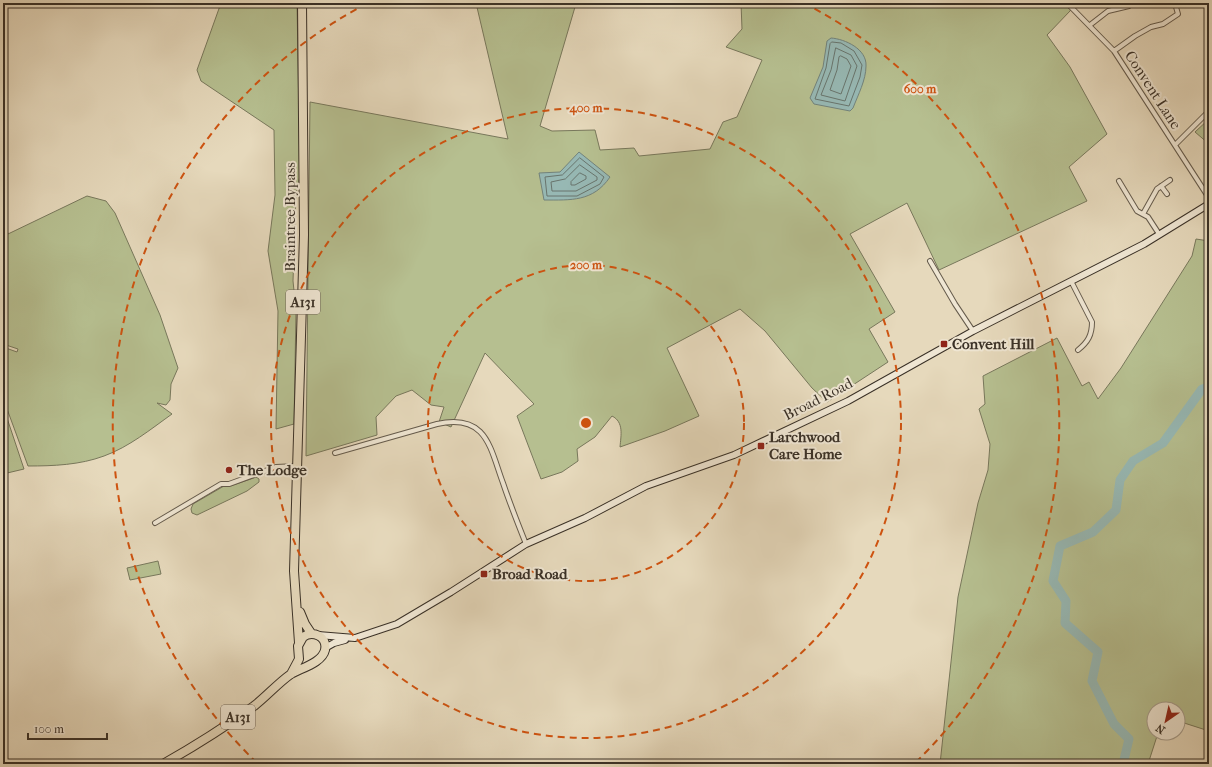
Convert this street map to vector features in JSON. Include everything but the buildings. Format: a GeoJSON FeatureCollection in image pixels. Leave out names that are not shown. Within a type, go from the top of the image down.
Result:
{"type":"FeatureCollection","features":[{"type":"Feature","properties":{"kind":"highway","name":"Braintree Bypass"},"geometry":{"type":"LineString","coordinates":[[299,643],[294,571],[304,235],[302,3]]}},
{"type":"Feature","properties":{"kind":"highway","name":"Braintree Bypass"},"geometry":{"type":"LineString","coordinates":[[297,600],[305,624],[315,634]]}},
{"type":"Feature","properties":{"kind":"highway"},"geometry":{"type":"LineString","coordinates":[[299,643],[303,637],[315,634]]}},
{"type":"Feature","properties":{"kind":"highway","name":"A131"},"geometry":{"type":"LineString","coordinates":[[315,634],[322,638],[326,648]]}},
{"type":"Feature","properties":{"kind":"highway","name":"Broad Road"},"geometry":{"type":"LineString","coordinates":[[291,674],[300,654],[299,643]]}},
{"type":"Feature","properties":{"kind":"highway","name":"Broad Road"},"geometry":{"type":"LineString","coordinates":[[163,764],[211,736],[253,706],[291,674],[320,658],[326,648]]}},
{"type":"Feature","properties":{"kind":"highway"},"geometry":{"type":"LineString","coordinates":[[300,654],[305,659],[315,661]]}},
{"type":"Feature","properties":{"kind":"main road"},"geometry":{"type":"LineString","coordinates":[[973,332],[1144,244],[1209,204]]}},
{"type":"Feature","properties":{"kind":"main road","name":"Broad Road"},"geometry":{"type":"LineString","coordinates":[[326,648],[334,643],[369,634],[397,624],[452,592],[526,544],[585,518],[646,486],[716,462],[794,428],[848,401],[973,332]]}},
{"type":"Feature","properties":{"kind":"main road","name":"Broad Road"},"geometry":{"type":"LineString","coordinates":[[315,634],[348,639]]}},
{"type":"Feature","properties":{"kind":"street","name":"Convent Lane"},"geometry":{"type":"LineString","coordinates":[[1067,3],[1114,51],[1209,198]]}},
{"type":"Feature","properties":{"kind":"street"},"geometry":{"type":"LineString","coordinates":[[1090,25],[1108,12],[1129,6],[1131,3]]}},
{"type":"Feature","properties":{"kind":"street"},"geometry":{"type":"LineString","coordinates":[[1114,51],[1135,36],[1168,21],[1178,14],[1176,8],[1181,3]]}},
{"type":"Feature","properties":{"kind":"street"},"geometry":{"type":"LineString","coordinates":[[1175,145],[1209,111]]}},
{"type":"Feature","properties":{"kind":"street"},"geometry":{"type":"LineString","coordinates":[[1143,214],[1157,189],[1170,180]]}},
{"type":"Feature","properties":{"kind":"street"},"geometry":{"type":"LineString","coordinates":[[1119,181],[1137,211],[1148,217],[1158,234]]}},
{"type":"Feature","properties":{"kind":"street"},"geometry":{"type":"LineString","coordinates":[[1161,186],[1167,194]]}},
{"type":"Feature","properties":{"kind":"street"},"geometry":{"type":"LineString","coordinates":[[930,261],[954,304],[973,332]]}},
{"type":"Feature","properties":{"kind":"street"},"geometry":{"type":"LineString","coordinates":[[1071,281],[1092,322],[1092,329],[1089,339],[1078,350]]}},
{"type":"Feature","properties":{"kind":"street"},"geometry":{"type":"LineString","coordinates":[[335,453],[437,424],[457,422],[469,425],[483,434],[491,446],[502,481],[526,544]]}},
{"type":"Feature","properties":{"kind":"street"},"geometry":{"type":"LineString","coordinates":[[156,523],[221,484],[229,484],[276,467],[297,466]]}},
{"type":"Feature","properties":{"kind":"green space"},"geometry":{"type":"Polygon","coordinates":[[[221,3],[297,3],[300,175],[296,194],[293,281],[296,310],[294,424],[276,429],[278,311],[268,251],[275,195],[274,130],[201,81],[197,70],[221,3]]]}},
{"type":"Feature","properties":{"kind":"green space"},"geometry":{"type":"Polygon","coordinates":[[[476,3],[540,3],[575,7],[540,126],[552,131],[595,130],[600,150],[634,148],[639,156],[710,149],[723,122],[737,117],[762,60],[726,47],[742,29],[741,3],[1075,3],[1070,11],[1047,35],[1070,67],[1107,134],[1069,167],[1087,201],[939,270],[907,203],[850,234],[895,312],[869,329],[888,362],[827,402],[812,388],[765,331],[740,309],[667,348],[699,416],[665,431],[620,447],[620,425],[612,416],[595,437],[577,449],[578,461],[562,472],[541,479],[517,416],[534,404],[485,353],[451,427],[439,422],[444,407],[431,405],[412,390],[396,396],[376,417],[377,435],[306,456],[310,102],[508,139],[476,3]]]}},
{"type":"Feature","properties":{"kind":"green space"},"geometry":{"type":"Polygon","coordinates":[[[1209,119],[1209,144],[1195,132],[1209,119]]]}},
{"type":"Feature","properties":{"kind":"green space"},"geometry":{"type":"Polygon","coordinates":[[[87,196],[106,201],[115,213],[160,315],[178,368],[171,384],[170,400],[166,405],[157,403],[172,414],[131,443],[104,456],[76,463],[28,466],[3,398],[3,347],[17,352],[18,349],[3,344],[3,214],[8,234],[87,196]]]}},
{"type":"Feature","properties":{"kind":"green space"},"geometry":{"type":"Polygon","coordinates":[[[1196,239],[1209,241],[1209,731],[1186,724],[1186,701],[1146,701],[1146,741],[1155,741],[1148,764],[940,764],[958,597],[978,503],[988,470],[990,444],[979,409],[985,404],[983,376],[1057,338],[1082,386],[1089,382],[1098,399],[1121,368],[1192,256],[1196,239]]]}},
{"type":"Feature","properties":{"kind":"green space"},"geometry":{"type":"Polygon","coordinates":[[[3,406],[24,469],[3,474],[3,406]]]}},
{"type":"Feature","properties":{"kind":"green space"},"geometry":{"type":"Polygon","coordinates":[[[256,477],[259,479],[259,482],[247,491],[197,515],[192,513],[191,509],[193,504],[224,486],[231,486],[256,477]]]}},
{"type":"Feature","properties":{"kind":"green space"},"geometry":{"type":"Polygon","coordinates":[[[158,561],[161,574],[130,580],[127,568],[158,561]]]}},
{"type":"Feature","properties":{"kind":"water"},"geometry":{"type":"Polygon","coordinates":[[[831,38],[843,40],[854,46],[863,55],[865,60],[866,71],[863,82],[853,108],[850,111],[814,104],[810,98],[823,67],[827,41],[831,38]]]}},
{"type":"Feature","properties":{"kind":"water"},"geometry":{"type":"Polygon","coordinates":[[[579,152],[610,177],[596,191],[581,198],[544,200],[539,173],[560,172],[579,152]]]}},
{"type":"Feature","properties":{"kind":"waterway"},"geometry":{"type":"LineString","coordinates":[[1123,764],[1129,739],[1114,724],[1092,681],[1098,652],[1065,623],[1066,601],[1053,581],[1060,546],[1093,532],[1116,510],[1120,480],[1133,461],[1163,443],[1202,389],[1209,387]]}},
{"type":"Feature","properties":{"kind":"place","name":"Convent Hill"},"geometry":{"type":"Point","coordinates":[944,344]}},
{"type":"Feature","properties":{"kind":"place","name":"Larchwood Care Home"},"geometry":{"type":"Point","coordinates":[761,446]}},
{"type":"Feature","properties":{"kind":"place","name":"The Lodge"},"geometry":{"type":"Point","coordinates":[229,470]}},
{"type":"Feature","properties":{"kind":"place","name":"Broad Road"},"geometry":{"type":"Point","coordinates":[484,574]}}]}
